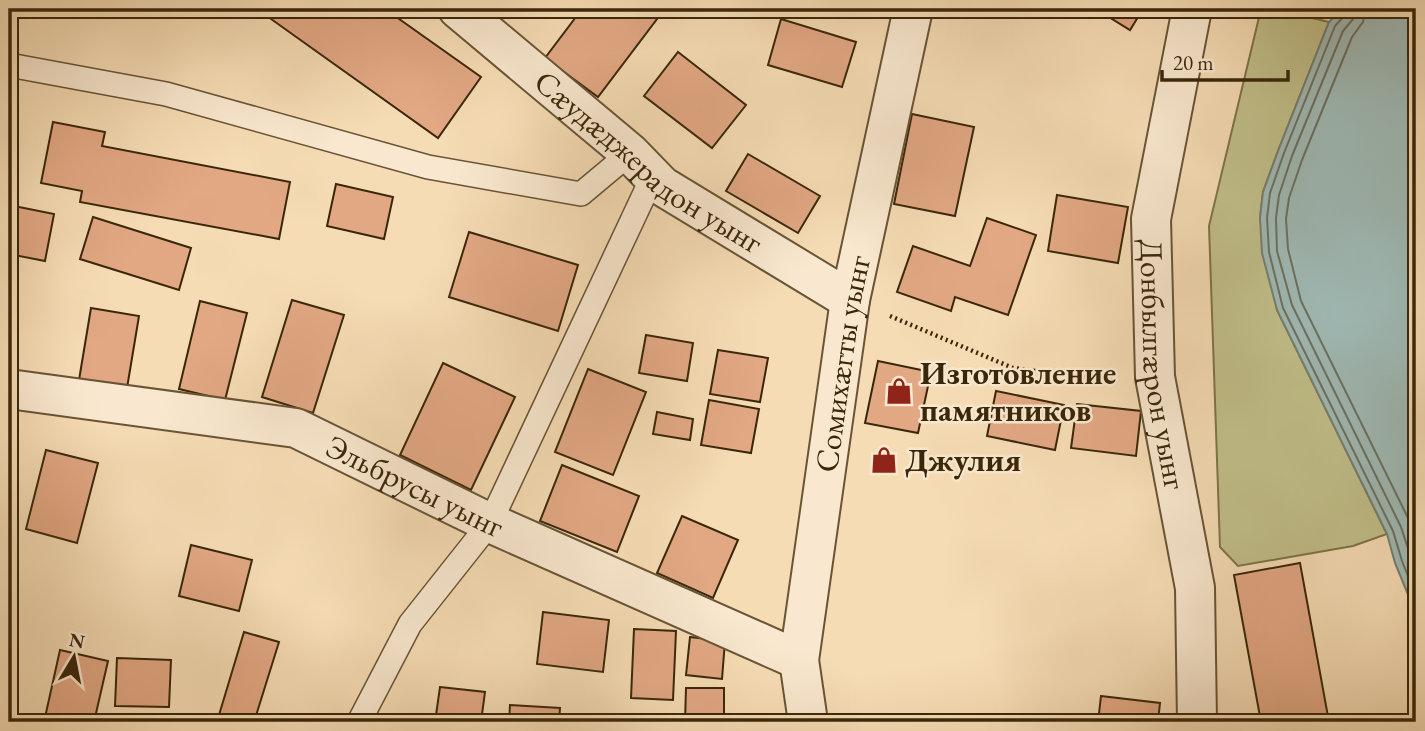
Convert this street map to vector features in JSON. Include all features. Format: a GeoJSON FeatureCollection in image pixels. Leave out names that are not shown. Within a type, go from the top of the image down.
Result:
{"type":"FeatureCollection","features":[{"type":"Feature","properties":{"kind":"street","name":"Сæудæджерадон уынг"},"geometry":{"type":"LineString","coordinates":[[458,9],[642,165],[662,186],[850,300]]}},
{"type":"Feature","properties":{"kind":"street","name":"Сомихæгты уынг"},"geometry":{"type":"LineString","coordinates":[[808,722],[799,660],[850,300],[914,9]]}},
{"type":"Feature","properties":{"kind":"street","name":"Донбылгæрон уынг"},"geometry":{"type":"LineString","coordinates":[[1192,9],[1151,219],[1154,377],[1195,588],[1197,722]]}},
{"type":"Feature","properties":{"kind":"street","name":"Эльбрусы уынг"},"geometry":{"type":"LineString","coordinates":[[9,389],[296,428],[491,523],[799,660]]}},
{"type":"Feature","properties":{"kind":"lane"},"geometry":{"type":"LineString","coordinates":[[9,65],[166,94],[428,167],[581,194],[642,165]]}},
{"type":"Feature","properties":{"kind":"lane"},"geometry":{"type":"LineString","coordinates":[[359,722],[410,624],[491,523],[642,165]]}},
{"type":"Feature","properties":{"kind":"path"},"geometry":{"type":"LineString","coordinates":[[850,300],[1013,368],[1112,382],[1154,377]]}},
{"type":"Feature","properties":{"kind":"shaded area"},"geometry":{"type":"Polygon","coordinates":[[[1261,9],[1275,9],[1329,22],[1263,192],[1260,218],[1277,310],[1387,534],[1353,546],[1238,566],[1220,547],[1209,226],[1261,9]]]}},
{"type":"Feature","properties":{"kind":"water"},"geometry":{"type":"Polygon","coordinates":[[[1342,9],[1416,9],[1416,614],[1395,563],[1387,534],[1277,310],[1262,253],[1260,218],[1263,192],[1329,22],[1342,9]]]}},
{"type":"Feature","properties":{"kind":"building"},"geometry":{"type":"Polygon","coordinates":[[[257,9],[385,9],[481,77],[438,138],[257,9]]]}},
{"type":"Feature","properties":{"kind":"building"},"geometry":{"type":"Polygon","coordinates":[[[582,9],[663,11],[598,97],[545,58],[582,9]]]}},
{"type":"Feature","properties":{"kind":"building"},"geometry":{"type":"Polygon","coordinates":[[[1096,9],[1143,9],[1130,30],[1096,9]]]}},
{"type":"Feature","properties":{"kind":"building"},"geometry":{"type":"Polygon","coordinates":[[[781,19],[856,42],[842,87],[768,65],[781,19]]]}},
{"type":"Feature","properties":{"kind":"building"},"geometry":{"type":"Polygon","coordinates":[[[678,52],[746,105],[712,148],[644,96],[678,52]]]}},
{"type":"Feature","properties":{"kind":"building"},"geometry":{"type":"Polygon","coordinates":[[[912,114],[974,127],[955,216],[894,204],[912,114]]]}},
{"type":"Feature","properties":{"kind":"building"},"geometry":{"type":"Polygon","coordinates":[[[53,122],[105,132],[102,146],[290,182],[279,239],[80,202],[82,191],[41,183],[53,122]]]}},
{"type":"Feature","properties":{"kind":"building"},"geometry":{"type":"Polygon","coordinates":[[[748,154],[820,196],[798,233],[726,191],[748,154]]]}},
{"type":"Feature","properties":{"kind":"building"},"geometry":{"type":"Polygon","coordinates":[[[336,184],[393,197],[384,239],[327,226],[336,184]]]}},
{"type":"Feature","properties":{"kind":"building"},"geometry":{"type":"Polygon","coordinates":[[[1057,195],[1128,207],[1118,263],[1048,251],[1057,195]]]}},
{"type":"Feature","properties":{"kind":"building"},"geometry":{"type":"Polygon","coordinates":[[[9,205],[54,214],[45,261],[9,254],[9,205]]]}},
{"type":"Feature","properties":{"kind":"building"},"geometry":{"type":"Polygon","coordinates":[[[93,217],[191,248],[179,290],[80,259],[93,217]]]}},
{"type":"Feature","properties":{"kind":"building"},"geometry":{"type":"Polygon","coordinates":[[[987,218],[1036,235],[1008,315],[955,297],[951,311],[897,292],[913,246],[970,266],[987,218]]]}},
{"type":"Feature","properties":{"kind":"building"},"geometry":{"type":"Polygon","coordinates":[[[469,232],[578,265],[558,331],[449,297],[469,232]]]}},
{"type":"Feature","properties":{"kind":"building"},"geometry":{"type":"Polygon","coordinates":[[[292,300],[344,315],[313,413],[262,397],[292,300]]]}},
{"type":"Feature","properties":{"kind":"building"},"geometry":{"type":"Polygon","coordinates":[[[200,301],[247,313],[225,400],[179,389],[200,301]]]}},
{"type":"Feature","properties":{"kind":"building"},"geometry":{"type":"Polygon","coordinates":[[[91,308],[139,316],[127,388],[79,380],[91,308]]]}},
{"type":"Feature","properties":{"kind":"building"},"geometry":{"type":"Polygon","coordinates":[[[646,335],[693,343],[687,381],[639,373],[646,335]]]}},
{"type":"Feature","properties":{"kind":"building"},"geometry":{"type":"Polygon","coordinates":[[[718,350],[768,358],[760,402],[710,394],[718,350]]]}},
{"type":"Feature","properties":{"kind":"building"},"geometry":{"type":"Polygon","coordinates":[[[878,361],[931,372],[918,433],[865,423],[878,361]]]}},
{"type":"Feature","properties":{"kind":"building"},"geometry":{"type":"Polygon","coordinates":[[[443,363],[515,397],[471,490],[400,455],[443,363]]]}},
{"type":"Feature","properties":{"kind":"building"},"geometry":{"type":"Polygon","coordinates":[[[588,369],[646,392],[613,475],[555,452],[588,369]]]}},
{"type":"Feature","properties":{"kind":"building"},"geometry":{"type":"Polygon","coordinates":[[[996,391],[1064,405],[1055,450],[987,436],[996,391]]]}},
{"type":"Feature","properties":{"kind":"building"},"geometry":{"type":"Polygon","coordinates":[[[709,400],[759,409],[751,453],[701,445],[709,400]]]}},
{"type":"Feature","properties":{"kind":"building"},"geometry":{"type":"Polygon","coordinates":[[[1077,404],[1141,411],[1136,456],[1071,448],[1077,404]]]}},
{"type":"Feature","properties":{"kind":"building"},"geometry":{"type":"Polygon","coordinates":[[[657,412],[693,419],[690,440],[653,434],[657,412]]]}},
{"type":"Feature","properties":{"kind":"building"},"geometry":{"type":"Polygon","coordinates":[[[46,450],[98,463],[77,543],[26,529],[46,450]]]}},
{"type":"Feature","properties":{"kind":"building"},"geometry":{"type":"Polygon","coordinates":[[[562,465],[639,496],[617,552],[540,521],[562,465]]]}},
{"type":"Feature","properties":{"kind":"building"},"geometry":{"type":"Polygon","coordinates":[[[682,516],[738,540],[713,598],[657,573],[682,516]]]}},
{"type":"Feature","properties":{"kind":"building"},"geometry":{"type":"Polygon","coordinates":[[[191,545],[252,560],[239,611],[179,596],[191,545]]]}},
{"type":"Feature","properties":{"kind":"building"},"geometry":{"type":"Polygon","coordinates":[[[1300,563],[1329,722],[1261,722],[1234,575],[1300,563]]]}},
{"type":"Feature","properties":{"kind":"building"},"geometry":{"type":"Polygon","coordinates":[[[543,612],[609,620],[603,672],[537,664],[543,612]]]}},
{"type":"Feature","properties":{"kind":"building"},"geometry":{"type":"Polygon","coordinates":[[[634,629],[676,631],[673,700],[631,698],[634,629]]]}},
{"type":"Feature","properties":{"kind":"building"},"geometry":{"type":"Polygon","coordinates":[[[244,632],[279,642],[254,722],[242,722],[219,715],[244,632]]]}},
{"type":"Feature","properties":{"kind":"building"},"geometry":{"type":"Polygon","coordinates":[[[690,637],[725,641],[722,679],[686,675],[690,637]]]}},
{"type":"Feature","properties":{"kind":"building"},"geometry":{"type":"Polygon","coordinates":[[[60,650],[108,661],[94,722],[44,722],[60,650]]]}},
{"type":"Feature","properties":{"kind":"building"},"geometry":{"type":"Polygon","coordinates":[[[117,658],[171,660],[169,707],[115,706],[117,658]]]}},
{"type":"Feature","properties":{"kind":"building"},"geometry":{"type":"Polygon","coordinates":[[[440,687],[485,692],[481,722],[435,722],[440,687]]]}},
{"type":"Feature","properties":{"kind":"building"},"geometry":{"type":"Polygon","coordinates":[[[686,688],[724,688],[724,722],[685,722],[686,688]]]}},
{"type":"Feature","properties":{"kind":"building"},"geometry":{"type":"Polygon","coordinates":[[[1101,696],[1160,703],[1158,722],[1098,722],[1101,696]]]}},
{"type":"Feature","properties":{"kind":"building"},"geometry":{"type":"Polygon","coordinates":[[[510,705],[560,708],[559,722],[509,722],[510,705]]]}},
{"type":"Feature","properties":{"kind":"place","name":"Изготовление памятников"},"geometry":{"type":"Point","coordinates":[899,391]}},
{"type":"Feature","properties":{"kind":"place","name":"Джулия"},"geometry":{"type":"Point","coordinates":[884,460]}}]}
